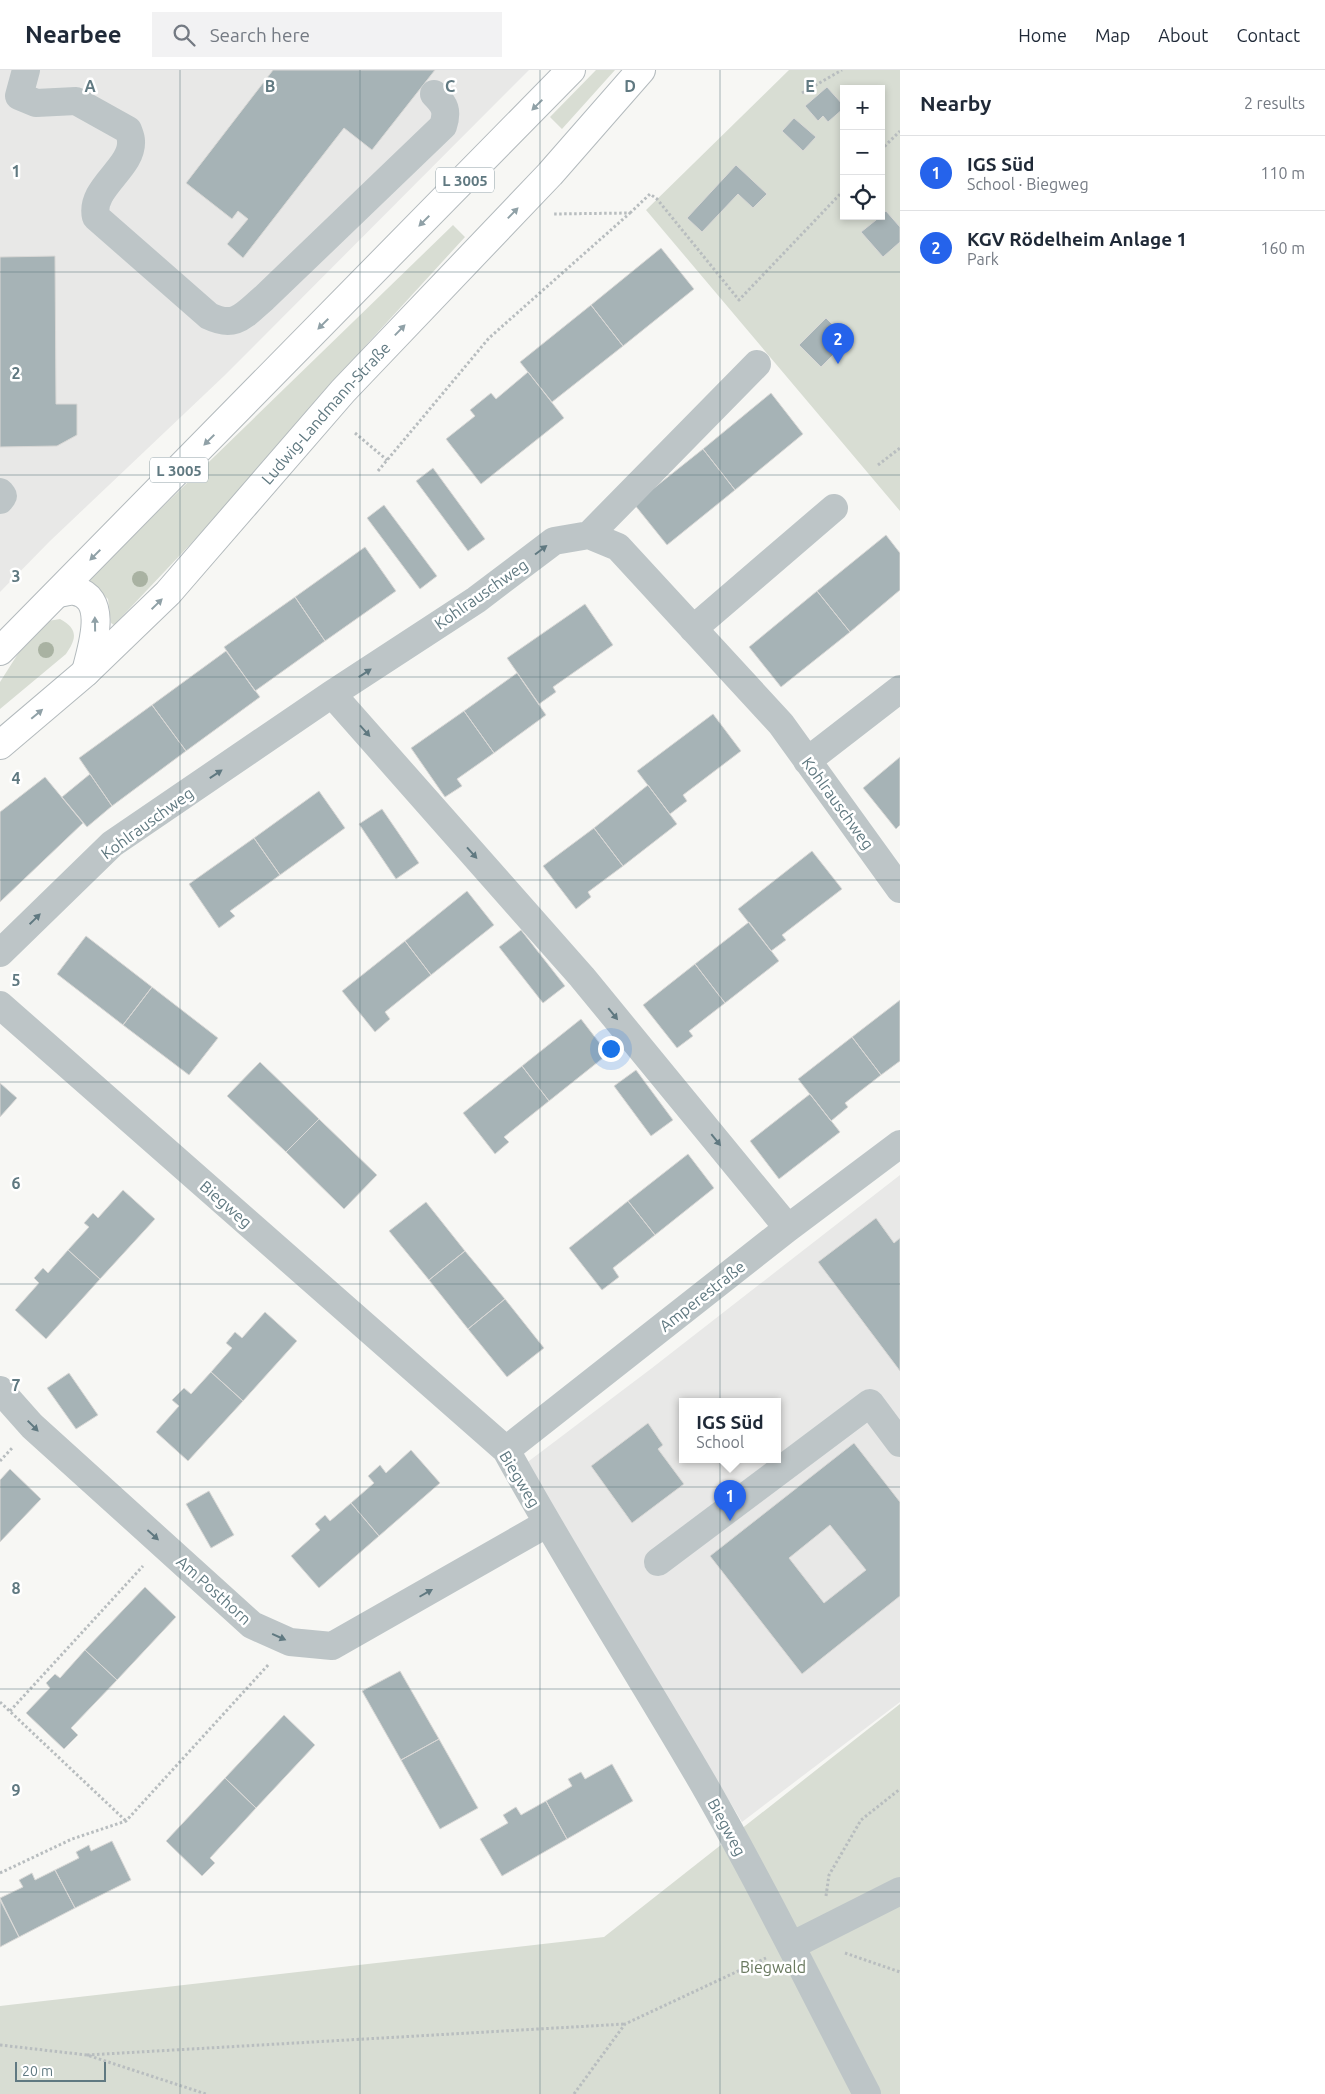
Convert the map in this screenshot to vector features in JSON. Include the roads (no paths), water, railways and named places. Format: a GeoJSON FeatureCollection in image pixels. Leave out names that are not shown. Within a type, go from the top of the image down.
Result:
{"type":"FeatureCollection","features":[{"type":"Feature","properties":{"kind":"main road","name":"L 3005"},"geometry":{"type":"LineString","coordinates":[[0,651],[572,70]]}},
{"type":"Feature","properties":{"kind":"main road","name":"Ludwig-Landmann-Straße"},"geometry":{"type":"LineString","coordinates":[[0,745],[86,672],[168,593],[343,391],[550,174],[641,70]]}},
{"type":"Feature","properties":{"kind":"main road"},"geometry":{"type":"LineString","coordinates":[[59,592],[74,591],[86,597],[95,612],[96,631],[86,672]]}},
{"type":"Feature","properties":{"kind":"street"},"geometry":{"type":"LineString","coordinates":[[26,70],[19,96],[36,103],[76,101],[128,130],[132,141],[130,152],[99,198],[94,208],[96,218],[209,316],[224,322],[231,322],[247,312],[278,285],[443,126],[447,115],[445,106],[434,94]]}},
{"type":"Feature","properties":{"kind":"street"},"geometry":{"type":"LineString","coordinates":[[588,535],[757,364]]}},
{"type":"Feature","properties":{"kind":"street"},"geometry":{"type":"LineString","coordinates":[[0,492],[3,496],[0,500]]}},
{"type":"Feature","properties":{"kind":"street"},"geometry":{"type":"LineString","coordinates":[[694,629],[834,508]]}},
{"type":"Feature","properties":{"kind":"street","name":"Kohlrauschweg"},"geometry":{"type":"LineString","coordinates":[[0,952],[112,844],[332,694],[476,600],[554,541],[588,535],[618,547],[781,724],[900,889]]}},
{"type":"Feature","properties":{"kind":"street"},"geometry":{"type":"LineString","coordinates":[[808,761],[900,689]]}},
{"type":"Feature","properties":{"kind":"street"},"geometry":{"type":"LineString","coordinates":[[332,694],[582,976],[788,1228]]}},
{"type":"Feature","properties":{"kind":"street","name":"Biegweg"},"geometry":{"type":"LineString","coordinates":[[0,1005],[506,1450],[546,1524],[703,1783],[806,1938],[867,2094]]}},
{"type":"Feature","properties":{"kind":"street","name":"Amperestraße"},"geometry":{"type":"LineString","coordinates":[[506,1450],[788,1228],[900,1144]]}},
{"type":"Feature","properties":{"kind":"street","name":"Am Posthorn"},"geometry":{"type":"LineString","coordinates":[[0,1390],[32,1426],[252,1625],[290,1642],[332,1646],[546,1524]]}},
{"type":"Feature","properties":{"kind":"street"},"geometry":{"type":"LineString","coordinates":[[658,1562],[870,1403],[900,1443]]}},
{"type":"Feature","properties":{"kind":"street"},"geometry":{"type":"LineString","coordinates":[[806,1938],[900,1891]]}},
{"type":"Feature","properties":{"kind":"place","name":"KGV Rödelheim Anlage 1"},"geometry":{"type":"Point","coordinates":[838,364]}},
{"type":"Feature","properties":{"kind":"place","name":"IGS Süd"},"geometry":{"type":"Point","coordinates":[730,1521]}},
{"type":"Feature","properties":{"kind":"park label","name":"Biegwald"},"geometry":{"type":"Point","coordinates":[773,1967]}}]}
